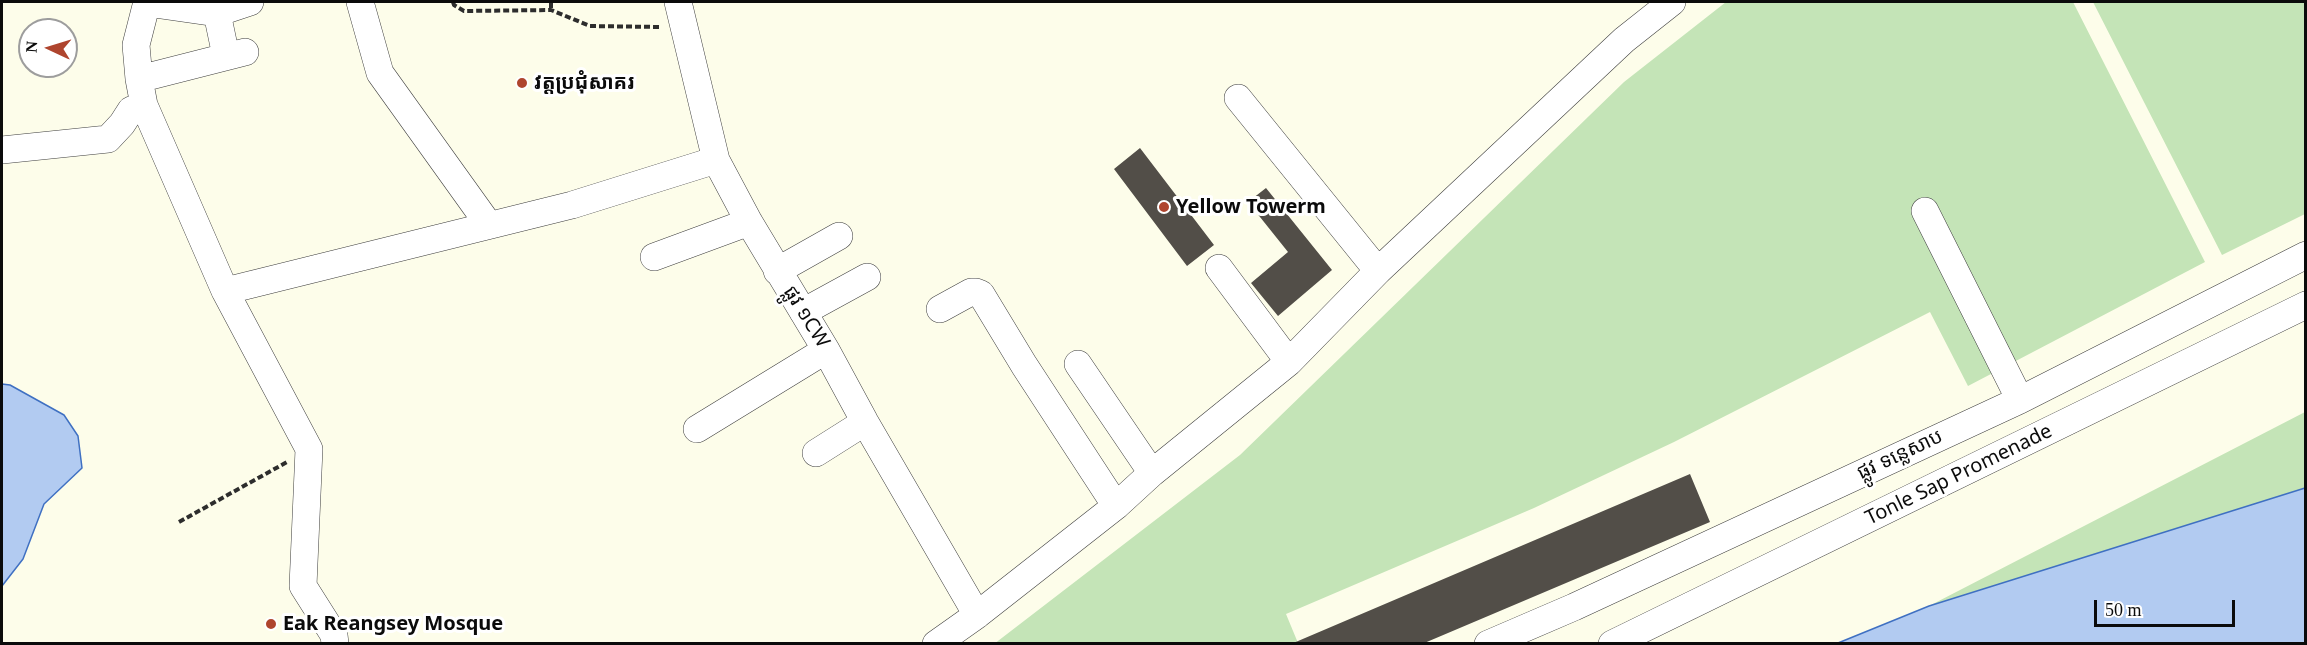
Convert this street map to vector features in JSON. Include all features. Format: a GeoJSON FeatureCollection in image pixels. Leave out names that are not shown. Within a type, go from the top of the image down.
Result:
{"type":"FeatureCollection","features":[{"type":"Feature","properties":{"kind":"street"},"geometry":{"type":"LineString","coordinates":[[250,2],[217,13],[147,2],[136,45],[139,79],[144,105],[225,291],[309,449],[303,586],[334,634],[335,644]]}},
{"type":"Feature","properties":{"kind":"street"},"geometry":{"type":"LineString","coordinates":[[360,2],[380,73],[489,225]]}},
{"type":"Feature","properties":{"kind":"street"},"geometry":{"type":"LineString","coordinates":[[936,644],[977,615],[1116,506],[1152,473],[1289,362],[1378,271],[1624,40],[1672,2]]}},
{"type":"Feature","properties":{"kind":"street"},"geometry":{"type":"LineString","coordinates":[[139,79],[235,54],[217,13]]}},
{"type":"Feature","properties":{"kind":"street","name":"ផ្លូវ ១CW"},"geometry":{"type":"LineString","coordinates":[[681,14],[716,160],[777,271],[826,350],[977,615]]}},
{"type":"Feature","properties":{"kind":"street"},"geometry":{"type":"LineString","coordinates":[[1238,98],[1378,271]]}},
{"type":"Feature","properties":{"kind":"street"},"geometry":{"type":"LineString","coordinates":[[2,150],[108,139],[123,124],[131,110],[144,105]]}},
{"type":"Feature","properties":{"kind":"street"},"geometry":{"type":"LineString","coordinates":[[225,291],[572,205],[716,160]]}},
{"type":"Feature","properties":{"kind":"street"},"geometry":{"type":"LineString","coordinates":[[1925,211],[2020,400]]}},
{"type":"Feature","properties":{"kind":"street"},"geometry":{"type":"LineString","coordinates":[[654,257],[749,222]]}},
{"type":"Feature","properties":{"kind":"street"},"geometry":{"type":"LineString","coordinates":[[777,271],[839,236]]}},
{"type":"Feature","properties":{"kind":"street","name":"ផ្លូវ ទន្លេសាប"},"geometry":{"type":"LineString","coordinates":[[1488,644],[1574,607],[2020,400],[2306,255]]}},
{"type":"Feature","properties":{"kind":"street"},"geometry":{"type":"LineString","coordinates":[[1219,268],[1289,362]]}},
{"type":"Feature","properties":{"kind":"street"},"geometry":{"type":"LineString","coordinates":[[803,312],[867,277]]}},
{"type":"Feature","properties":{"kind":"street"},"geometry":{"type":"LineString","coordinates":[[940,309],[971,292],[976,291],[981,294],[1024,365],[1116,506]]}},
{"type":"Feature","properties":{"kind":"street","name":"Tonle Sap Promenade"},"geometry":{"type":"LineString","coordinates":[[1612,644],[2306,305]]}},
{"type":"Feature","properties":{"kind":"street"},"geometry":{"type":"LineString","coordinates":[[697,429],[826,350]]}},
{"type":"Feature","properties":{"kind":"street"},"geometry":{"type":"LineString","coordinates":[[1078,364],[1152,473]]}},
{"type":"Feature","properties":{"kind":"street"},"geometry":{"type":"LineString","coordinates":[[816,453],[865,422]]}},
{"type":"Feature","properties":{"kind":"path"},"geometry":{"type":"LineString","coordinates":[[453,2],[464,11],[476,12],[551,10],[590,26],[681,14]]}},
{"type":"Feature","properties":{"kind":"path"},"geometry":{"type":"LineString","coordinates":[[551,2],[551,10]]}},
{"type":"Feature","properties":{"kind":"path"},"geometry":{"type":"LineString","coordinates":[[179,522],[309,449]]}},
{"type":"Feature","properties":{"kind":"green space"},"geometry":{"type":"Polygon","coordinates":[[[1726,2],[2073,2],[2205,262],[1968,386],[1930,312],[1674,442],[1534,508],[1286,614],[1298,643],[994,644],[1240,455],[1624,82],[1726,2]]]}},
{"type":"Feature","properties":{"kind":"green space"},"geometry":{"type":"Polygon","coordinates":[[[2093,2],[2305,2],[2305,214],[2222,255],[2093,2]]]}},
{"type":"Feature","properties":{"kind":"green space"},"geometry":{"type":"Polygon","coordinates":[[[2305,412],[2305,488],[1929,606],[2305,412]]]}},
{"type":"Feature","properties":{"kind":"water"},"geometry":{"type":"Polygon","coordinates":[[[2,384],[10,385],[64,415],[78,436],[82,468],[44,504],[23,559],[2,586],[2,384]]]}},
{"type":"Feature","properties":{"kind":"water"},"geometry":{"type":"Polygon","coordinates":[[[2305,488],[2305,643],[1838,643],[1929,606],[2305,488]]]}},
{"type":"Feature","properties":{"kind":"building","name":"Yellow Towerm"},"geometry":{"type":"Polygon","coordinates":[[[1140,148],[1214,245],[1187,266],[1114,169],[1140,148]]]}},
{"type":"Feature","properties":{"kind":"building"},"geometry":{"type":"Polygon","coordinates":[[[1266,188],[1332,270],[1278,316],[1251,283],[1288,252],[1248,202],[1266,188]]]}},
{"type":"Feature","properties":{"kind":"building"},"geometry":{"type":"Polygon","coordinates":[[[1690,474],[1710,522],[1422,644],[1291,644],[1690,474]]]}},
{"type":"Feature","properties":{"kind":"place","name":"វត្តប្រជុំសាគរ"},"geometry":{"type":"Point","coordinates":[522,83]}},
{"type":"Feature","properties":{"kind":"place","name":"Yellow Towerm"},"geometry":{"type":"Point","coordinates":[1164,207]}},
{"type":"Feature","properties":{"kind":"place","name":"Eak Reangsey Mosque"},"geometry":{"type":"Point","coordinates":[271,624]}}]}
